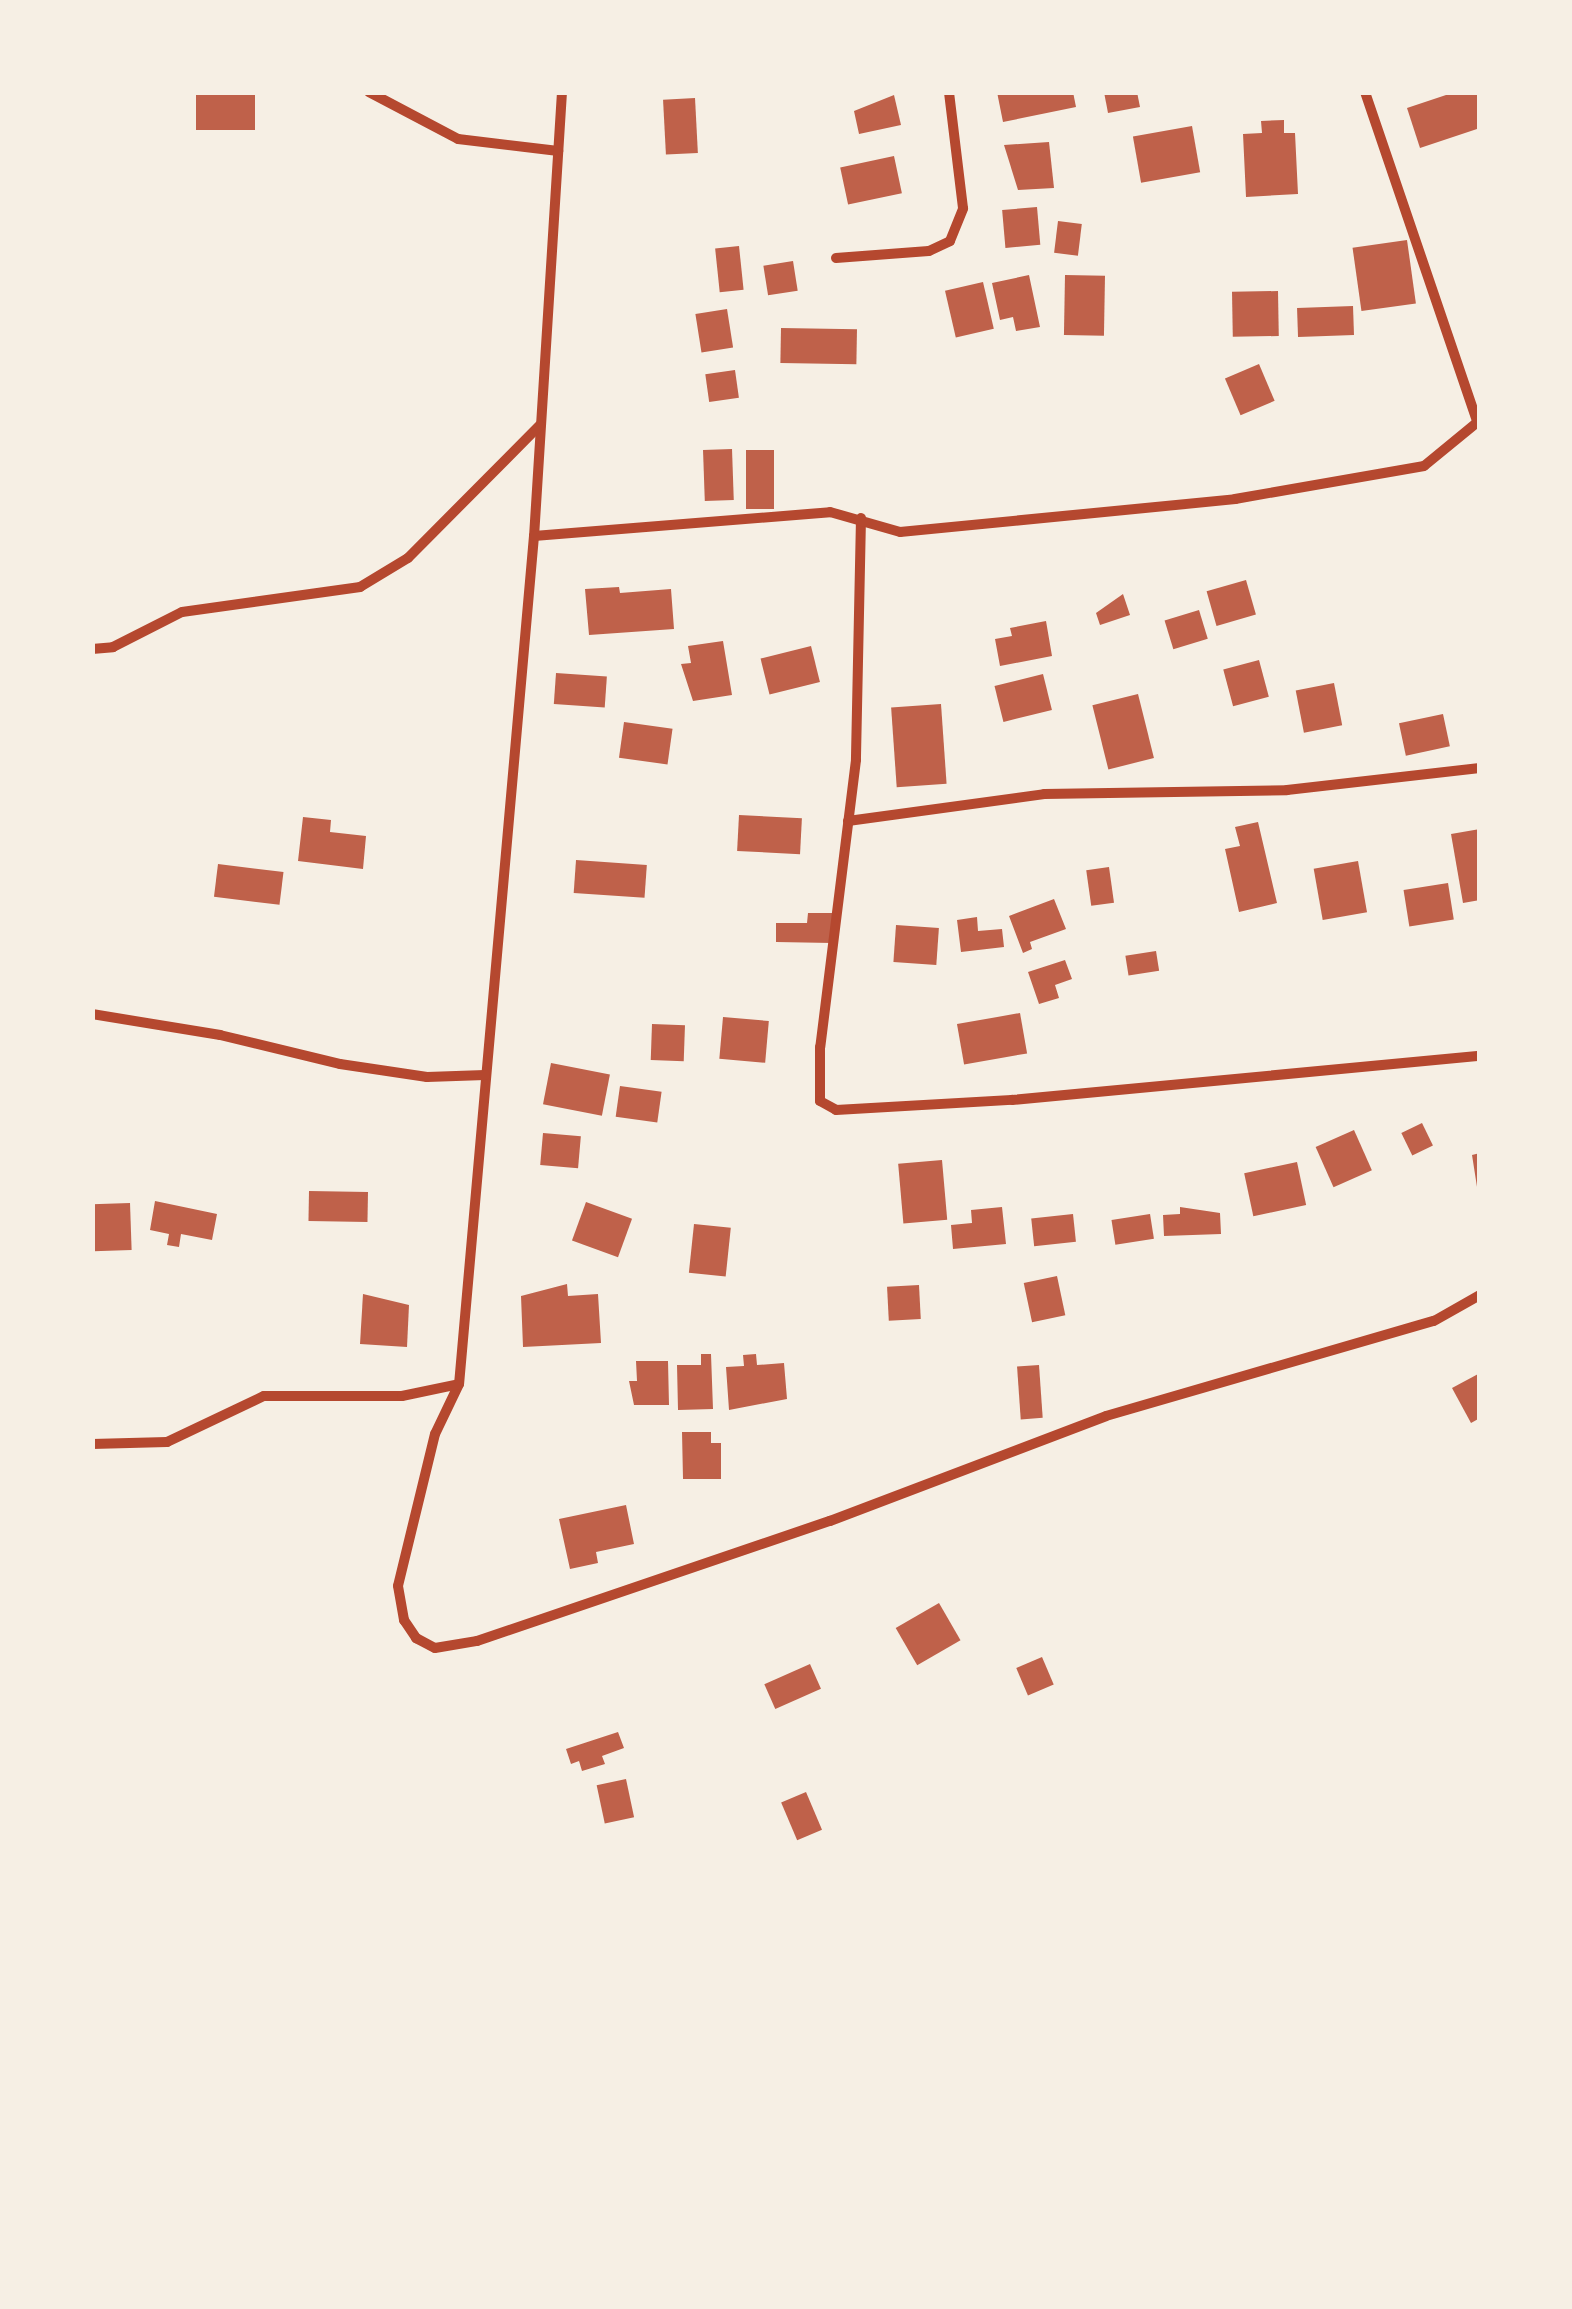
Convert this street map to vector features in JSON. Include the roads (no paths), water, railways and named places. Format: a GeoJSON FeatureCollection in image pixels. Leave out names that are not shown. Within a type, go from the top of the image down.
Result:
{"type":"FeatureCollection","features":[{"type":"Feature","properties":{"kind":"street"},"geometry":{"type":"LineString","coordinates":[[368,92],[458,140],[558,151]]}},
{"type":"Feature","properties":{"kind":"street"},"geometry":{"type":"LineString","coordinates":[[562,92],[534,536],[458,1384],[435,1434],[398,1586],[404,1620],[416,1638],[435,1648],[476,1640],[830,1522],[1106,1416],[1434,1321],[1480,1295]]}},
{"type":"Feature","properties":{"kind":"street"},"geometry":{"type":"LineString","coordinates":[[836,258],[929,252],[950,241],[963,208],[949,92]]}},
{"type":"Feature","properties":{"kind":"street"},"geometry":{"type":"LineString","coordinates":[[534,536],[830,512],[900,532],[1235,498],[1424,466],[1478,421],[1365,92]]}},
{"type":"Feature","properties":{"kind":"street"},"geometry":{"type":"LineString","coordinates":[[92,649],[113,647],[192,610],[360,587],[408,558],[541,424]]}},
{"type":"Feature","properties":{"kind":"street"},"geometry":{"type":"LineString","coordinates":[[861,518],[856,760],[817,1088],[820,1101],[836,1110],[1012,1100],[1480,1056]]}},
{"type":"Feature","properties":{"kind":"street"},"geometry":{"type":"LineString","coordinates":[[848,821],[1044,794],[1287,790],[1480,768]]}},
{"type":"Feature","properties":{"kind":"street"},"geometry":{"type":"LineString","coordinates":[[92,1014],[220,1035],[340,1064],[427,1077],[485,1075]]}},
{"type":"Feature","properties":{"kind":"street"},"geometry":{"type":"LineString","coordinates":[[92,1444],[167,1442],[264,1396],[402,1396],[458,1384]]}}]}
